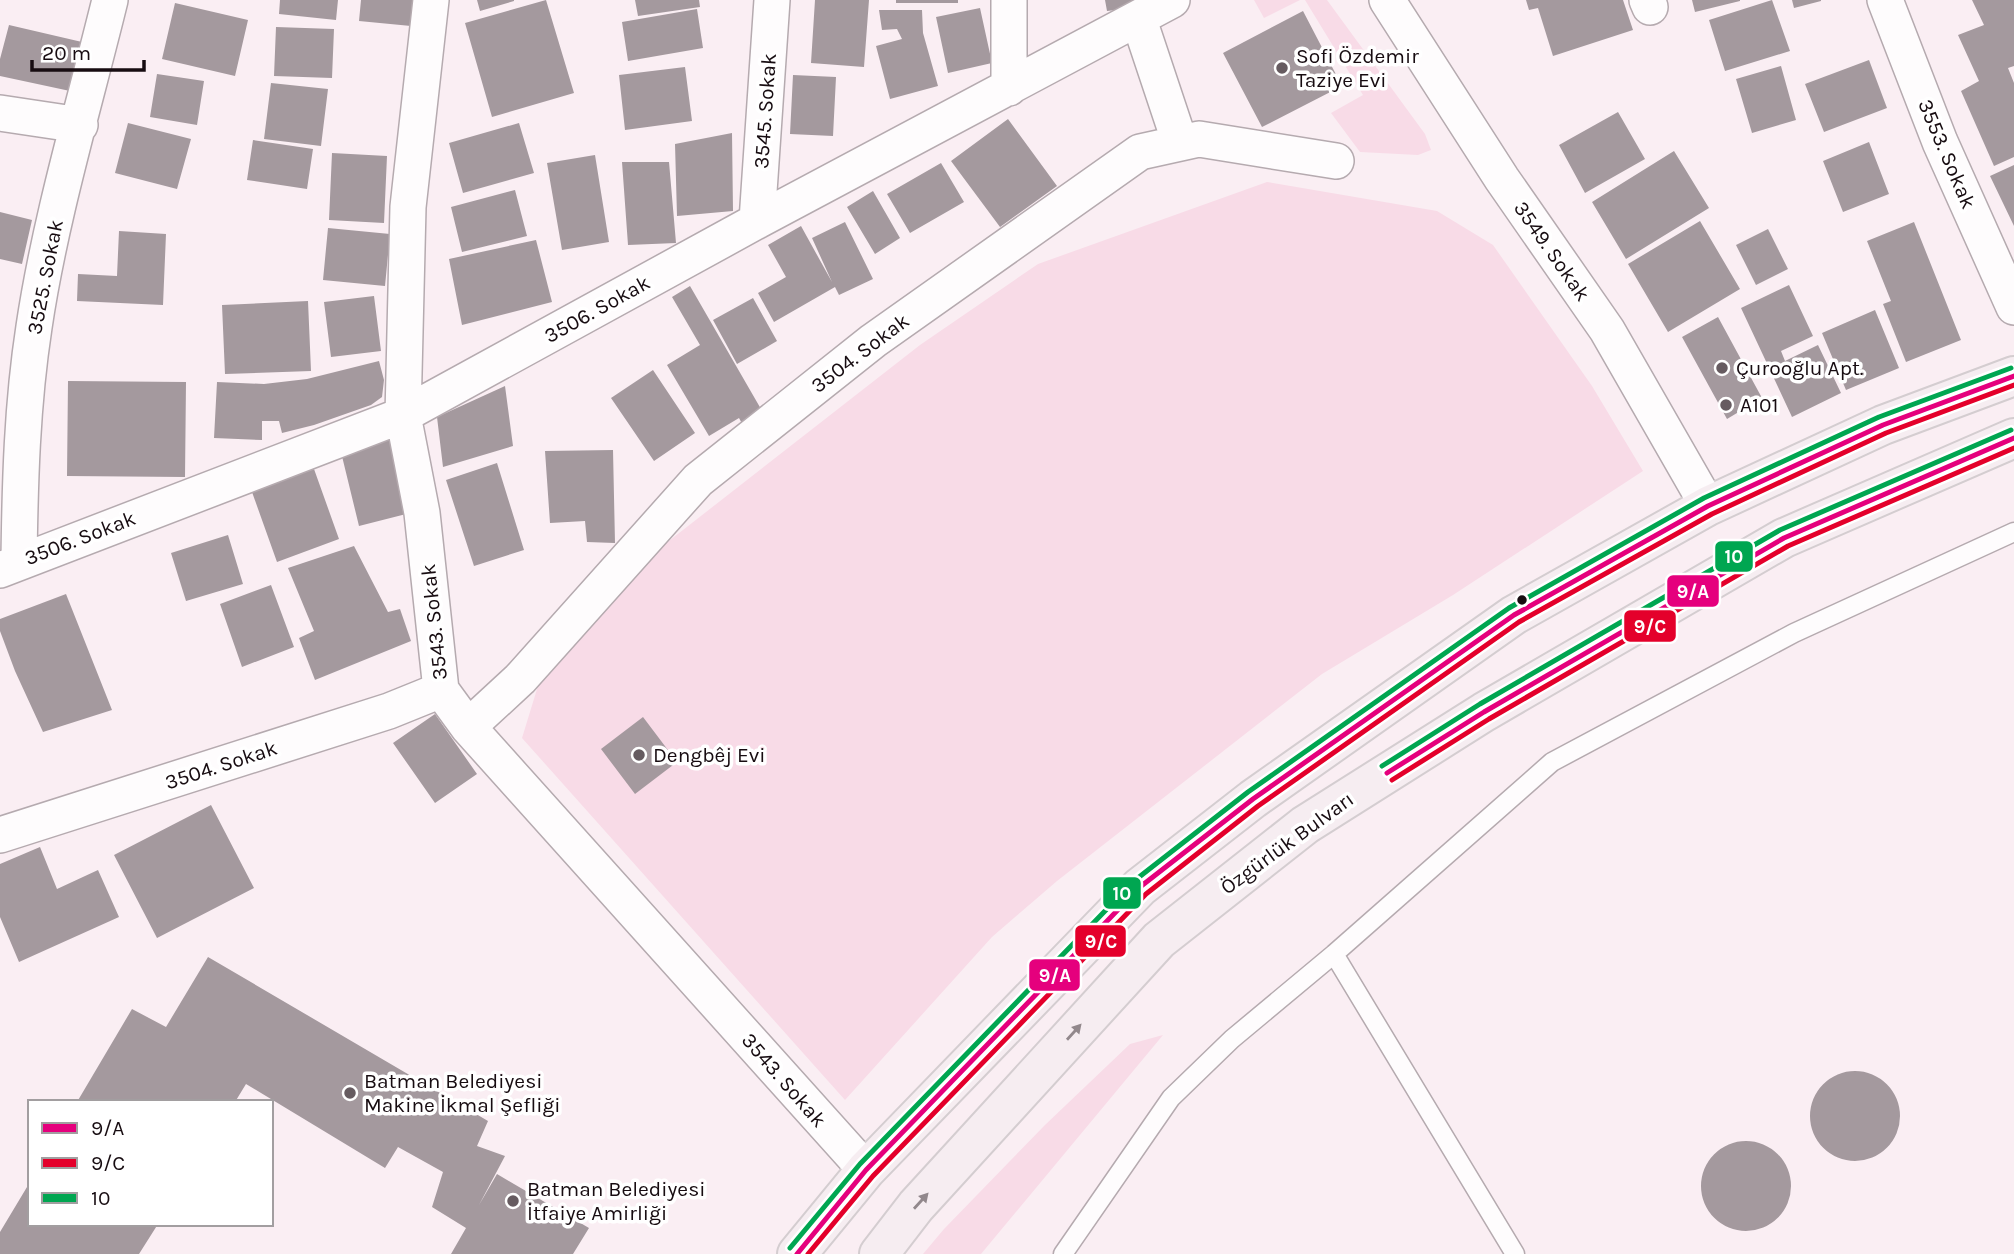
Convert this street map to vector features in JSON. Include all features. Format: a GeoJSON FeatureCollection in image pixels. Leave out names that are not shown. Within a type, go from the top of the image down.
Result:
{"type":"FeatureCollection","features":[{"type":"Feature","properties":{"kind":"main road"},"geometry":{"type":"LineString","coordinates":[[797,1254],[866,1170],[1140,887],[1253,799],[1514,615],[1709,506],[1883,425],[2014,376]]}},
{"type":"Feature","properties":{"kind":"main road","name":"Özgürlük Bulvarı"},"geometry":{"type":"LineString","coordinates":[[879,1254],[916,1206],[1159,940],[1305,825],[1484,712],[1784,538],[2014,438]]}},
{"type":"Feature","properties":{"kind":"street","name":"3525. Sokak"},"geometry":{"type":"LineString","coordinates":[[9,565],[34,325],[110,0]]}},
{"type":"Feature","properties":{"kind":"street","name":"3543. Sokak"},"geometry":{"type":"LineString","coordinates":[[431,0],[408,207],[404,415],[422,513],[441,690],[468,727],[866,1170]]}},
{"type":"Feature","properties":{"kind":"street","name":"3545. Sokak"},"geometry":{"type":"LineString","coordinates":[[757,221],[772,0]]}},
{"type":"Feature","properties":{"kind":"street"},"geometry":{"type":"LineString","coordinates":[[1009,0],[1009,89]]}},
{"type":"Feature","properties":{"kind":"street","name":"3506. Sokak"},"geometry":{"type":"LineString","coordinates":[[9,565],[404,415],[757,221],[1139,20],[1172,0]]}},
{"type":"Feature","properties":{"kind":"street","name":"3549. Sokak"},"geometry":{"type":"LineString","coordinates":[[1387,0],[1502,179],[1607,330],[1709,506]]}},
{"type":"Feature","properties":{"kind":"street","name":"3553. Sokak"},"geometry":{"type":"LineString","coordinates":[[1885,0],[1940,142],[2014,307]]}},
{"type":"Feature","properties":{"kind":"street"},"geometry":{"type":"LineString","coordinates":[[1139,20],[1180,144]]}},
{"type":"Feature","properties":{"kind":"street"},"geometry":{"type":"LineString","coordinates":[[0,113],[80,125]]}},
{"type":"Feature","properties":{"kind":"street","name":"3504. Sokak"},"geometry":{"type":"LineString","coordinates":[[468,727],[520,679],[698,480],[873,341],[1140,152],[1199,139],[1336,161]]}},
{"type":"Feature","properties":{"kind":"street","name":"3504. Sokak"},"geometry":{"type":"LineString","coordinates":[[0,835],[389,711],[441,690]]}},
{"type":"Feature","properties":{"kind":"lane"},"geometry":{"type":"LineString","coordinates":[[1063,1254],[1171,1098],[1232,1039],[1334,954],[1552,762],[1794,633],[2014,532]]}},
{"type":"Feature","properties":{"kind":"lane"},"geometry":{"type":"LineString","coordinates":[[1334,954],[1516,1254]]}},
{"type":"Feature","properties":{"kind":"shaded area"},"geometry":{"type":"Polygon","coordinates":[[[1254,0],[1300,0],[1264,18],[1254,0]]]}},
{"type":"Feature","properties":{"kind":"shaded area"},"geometry":{"type":"Polygon","coordinates":[[[1305,0],[1327,0],[1425,134],[1431,150],[1418,155],[1360,152],[1331,113],[1363,95],[1305,0]]]}},
{"type":"Feature","properties":{"kind":"shaded area"},"geometry":{"type":"Polygon","coordinates":[[[1267,182],[1437,211],[1493,245],[1592,386],[1643,471],[1453,595],[1322,674],[1057,881],[992,937],[845,1100],[522,738],[541,676],[633,569],[920,345],[1038,264],[1267,182]]]}},
{"type":"Feature","properties":{"kind":"shaded area"},"geometry":{"type":"Polygon","coordinates":[[[1163,1035],[981,1254],[923,1254],[1045,1125],[1130,1044],[1163,1035]]]}},
{"type":"Feature","properties":{"kind":"building"},"geometry":{"type":"Polygon","coordinates":[[[280,0],[338,0],[336,20],[279,14],[280,0]]]}},
{"type":"Feature","properties":{"kind":"building"},"geometry":{"type":"Polygon","coordinates":[[[361,0],[413,0],[411,26],[359,21],[361,0]]]}},
{"type":"Feature","properties":{"kind":"building"},"geometry":{"type":"Polygon","coordinates":[[[477,0],[514,0],[514,1],[480,11],[477,0]]]}},
{"type":"Feature","properties":{"kind":"building"},"geometry":{"type":"Polygon","coordinates":[[[546,0],[574,93],[492,117],[465,23],[546,0]]]}},
{"type":"Feature","properties":{"kind":"building"},"geometry":{"type":"Polygon","coordinates":[[[635,0],[699,0],[700,7],[638,16],[635,0]]]}},
{"type":"Feature","properties":{"kind":"building"},"geometry":{"type":"Polygon","coordinates":[[[815,0],[869,0],[864,67],[811,63],[815,0]]]}},
{"type":"Feature","properties":{"kind":"building"},"geometry":{"type":"Polygon","coordinates":[[[896,0],[958,0],[958,3],[896,3],[896,0]]]}},
{"type":"Feature","properties":{"kind":"building"},"geometry":{"type":"Polygon","coordinates":[[[1105,0],[1142,0],[1142,7],[1107,11],[1105,0]]]}},
{"type":"Feature","properties":{"kind":"building"},"geometry":{"type":"Polygon","coordinates":[[[1526,0],[1623,0],[1633,30],[1553,56],[1538,8],[1529,10],[1526,0]]]}},
{"type":"Feature","properties":{"kind":"building"},"geometry":{"type":"Polygon","coordinates":[[[1692,0],[1740,0],[1740,1],[1695,12],[1692,0]]]}},
{"type":"Feature","properties":{"kind":"building"},"geometry":{"type":"Polygon","coordinates":[[[1772,0],[1790,51],[1725,71],[1709,20],[1772,0]]]}},
{"type":"Feature","properties":{"kind":"building"},"geometry":{"type":"Polygon","coordinates":[[[1792,0],[1821,0],[1821,1],[1794,8],[1792,0]]]}},
{"type":"Feature","properties":{"kind":"building"},"geometry":{"type":"Polygon","coordinates":[[[1972,0],[2014,0],[2014,66],[2008,68],[2014,83],[2014,157],[1994,166],[1961,91],[1979,81],[1958,35],[1984,25],[1972,0]]]}},
{"type":"Feature","properties":{"kind":"building"},"geometry":{"type":"Polygon","coordinates":[[[175,3],[248,20],[235,76],[162,59],[175,3]]]}},
{"type":"Feature","properties":{"kind":"building"},"geometry":{"type":"Polygon","coordinates":[[[980,8],[992,63],[948,73],[936,17],[980,8]]]}},
{"type":"Feature","properties":{"kind":"building"},"geometry":{"type":"Polygon","coordinates":[[[697,9],[703,48],[628,61],[622,22],[697,9]]]}},
{"type":"Feature","properties":{"kind":"building"},"geometry":{"type":"Polygon","coordinates":[[[879,10],[922,10],[923,33],[938,86],[890,99],[876,46],[902,39],[897,29],[882,30],[879,10]]]}},
{"type":"Feature","properties":{"kind":"building","name":"Sofi Özdemir Taziye Evi"},"geometry":{"type":"Polygon","coordinates":[[[1303,11],[1342,86],[1262,127],[1223,53],[1303,11]]]}},
{"type":"Feature","properties":{"kind":"building"},"geometry":{"type":"Polygon","coordinates":[[[9,25],[82,42],[70,91],[0,76],[0,59],[9,25]]]}},
{"type":"Feature","properties":{"kind":"building"},"geometry":{"type":"Polygon","coordinates":[[[276,27],[334,29],[332,78],[274,76],[276,27]]]}},
{"type":"Feature","properties":{"kind":"building"},"geometry":{"type":"Polygon","coordinates":[[[1869,60],[1887,108],[1824,132],[1805,84],[1869,60]]]}},
{"type":"Feature","properties":{"kind":"building"},"geometry":{"type":"Polygon","coordinates":[[[1781,66],[1796,120],[1752,133],[1736,79],[1781,66]]]}},
{"type":"Feature","properties":{"kind":"building"},"geometry":{"type":"Polygon","coordinates":[[[685,67],[692,121],[625,130],[619,75],[685,67]]]}},
{"type":"Feature","properties":{"kind":"building"},"geometry":{"type":"Polygon","coordinates":[[[157,74],[204,81],[197,125],[150,117],[157,74]]]}},
{"type":"Feature","properties":{"kind":"building"},"geometry":{"type":"Polygon","coordinates":[[[793,75],[836,77],[833,136],[790,134],[793,75]]]}},
{"type":"Feature","properties":{"kind":"building"},"geometry":{"type":"Polygon","coordinates":[[[271,83],[328,89],[321,146],[264,139],[271,83]]]}},
{"type":"Feature","properties":{"kind":"building"},"geometry":{"type":"Polygon","coordinates":[[[1618,112],[1645,159],[1585,193],[1559,145],[1618,112]]]}},
{"type":"Feature","properties":{"kind":"building"},"geometry":{"type":"Polygon","coordinates":[[[1008,119],[1057,186],[1000,227],[951,161],[1008,119]]]}},
{"type":"Feature","properties":{"kind":"building"},"geometry":{"type":"Polygon","coordinates":[[[128,123],[191,139],[177,189],[115,173],[128,123]]]}},
{"type":"Feature","properties":{"kind":"building"},"geometry":{"type":"Polygon","coordinates":[[[519,123],[534,173],[463,193],[449,143],[519,123]]]}},
{"type":"Feature","properties":{"kind":"building"},"geometry":{"type":"Polygon","coordinates":[[[732,133],[733,211],[677,216],[675,144],[732,133]]]}},
{"type":"Feature","properties":{"kind":"building"},"geometry":{"type":"Polygon","coordinates":[[[253,140],[313,149],[307,189],[247,180],[253,140]]]}},
{"type":"Feature","properties":{"kind":"building"},"geometry":{"type":"Polygon","coordinates":[[[1869,142],[1889,194],[1843,212],[1823,161],[1869,142]]]}},
{"type":"Feature","properties":{"kind":"building"},"geometry":{"type":"Polygon","coordinates":[[[1674,151],[1709,208],[1626,259],[1592,202],[1674,151]]]}},
{"type":"Feature","properties":{"kind":"building"},"geometry":{"type":"Polygon","coordinates":[[[332,153],[387,156],[384,223],[329,220],[332,153]]]}},
{"type":"Feature","properties":{"kind":"building"},"geometry":{"type":"Polygon","coordinates":[[[595,155],[609,242],[562,250],[547,163],[595,155]]]}},
{"type":"Feature","properties":{"kind":"building"},"geometry":{"type":"Polygon","coordinates":[[[622,162],[669,162],[676,243],[628,245],[622,162]]]}},
{"type":"Feature","properties":{"kind":"building"},"geometry":{"type":"Polygon","coordinates":[[[941,163],[964,202],[910,233],[887,194],[941,163]]]}},
{"type":"Feature","properties":{"kind":"building"},"geometry":{"type":"Polygon","coordinates":[[[2014,165],[2014,226],[1990,176],[2014,165]]]}},
{"type":"Feature","properties":{"kind":"building"},"geometry":{"type":"Polygon","coordinates":[[[515,190],[527,236],[462,252],[451,207],[515,190]]]}},
{"type":"Feature","properties":{"kind":"building"},"geometry":{"type":"Polygon","coordinates":[[[873,191],[900,238],[875,254],[847,207],[873,191]]]}},
{"type":"Feature","properties":{"kind":"building"},"geometry":{"type":"Polygon","coordinates":[[[0,212],[32,220],[22,264],[0,259],[0,212]]]}},
{"type":"Feature","properties":{"kind":"building"},"geometry":{"type":"Polygon","coordinates":[[[1700,221],[1740,289],[1668,332],[1628,264],[1700,221]]]}},
{"type":"Feature","properties":{"kind":"building"},"geometry":{"type":"Polygon","coordinates":[[[845,222],[873,279],[839,295],[835,287],[774,322],[758,293],[786,277],[768,245],[801,226],[832,282],[812,238],[845,222]]]}},
{"type":"Feature","properties":{"kind":"building"},"geometry":{"type":"Polygon","coordinates":[[[1914,222],[1961,340],[1906,362],[1883,304],[1891,301],[1867,241],[1914,222]]]}},
{"type":"Feature","properties":{"kind":"building"},"geometry":{"type":"Polygon","coordinates":[[[328,228],[390,234],[385,286],[323,280],[328,228]]]}},
{"type":"Feature","properties":{"kind":"building"},"geometry":{"type":"Polygon","coordinates":[[[1768,229],[1788,269],[1756,285],[1736,245],[1768,229]]]}},
{"type":"Feature","properties":{"kind":"building"},"geometry":{"type":"Polygon","coordinates":[[[119,231],[166,234],[163,305],[77,301],[78,274],[117,276],[119,231]]]}},
{"type":"Feature","properties":{"kind":"building"},"geometry":{"type":"Polygon","coordinates":[[[536,240],[552,302],[462,325],[449,259],[536,240]]]}},
{"type":"Feature","properties":{"kind":"building"},"geometry":{"type":"Polygon","coordinates":[[[1789,285],[1813,336],[1781,351],[1785,361],[1818,345],[1841,393],[1792,417],[1741,308],[1789,285]]]}},
{"type":"Feature","properties":{"kind":"building"},"geometry":{"type":"Polygon","coordinates":[[[690,286],[765,416],[745,429],[739,418],[709,436],[667,365],[700,345],[672,297],[690,286]]]}},
{"type":"Feature","properties":{"kind":"building"},"geometry":{"type":"Polygon","coordinates":[[[374,296],[381,351],[331,357],[324,302],[374,296]]]}},
{"type":"Feature","properties":{"kind":"building"},"geometry":{"type":"Polygon","coordinates":[[[753,298],[777,341],[737,364],[713,320],[753,298]]]}},
{"type":"Feature","properties":{"kind":"building"},"geometry":{"type":"Polygon","coordinates":[[[308,301],[311,371],[225,374],[222,305],[308,301]]]}},
{"type":"Feature","properties":{"kind":"building"},"geometry":{"type":"Polygon","coordinates":[[[1875,310],[1899,368],[1846,390],[1822,333],[1875,310]]]}},
{"type":"Feature","properties":{"kind":"building","name":"Çurooğlu Apt."},"geometry":{"type":"Polygon","coordinates":[[[1718,317],[1762,398],[1727,419],[1682,337],[1718,317]]]}},
{"type":"Feature","properties":{"kind":"building"},"geometry":{"type":"Polygon","coordinates":[[[379,361],[384,380],[382,397],[371,405],[282,433],[279,421],[262,421],[262,440],[214,438],[217,382],[264,384],[307,379],[379,361]]]}},
{"type":"Feature","properties":{"kind":"building"},"geometry":{"type":"Polygon","coordinates":[[[653,370],[695,433],[654,461],[611,398],[653,370]]]}},
{"type":"Feature","properties":{"kind":"building"},"geometry":{"type":"Polygon","coordinates":[[[68,381],[186,382],[185,477],[67,476],[68,381]]]}},
{"type":"Feature","properties":{"kind":"building"},"geometry":{"type":"Polygon","coordinates":[[[505,386],[513,446],[443,467],[437,417],[505,386]]]}},
{"type":"Feature","properties":{"kind":"building"},"geometry":{"type":"Polygon","coordinates":[[[395,434],[414,512],[359,526],[340,448],[395,434]]]}},
{"type":"Feature","properties":{"kind":"building"},"geometry":{"type":"Polygon","coordinates":[[[613,450],[615,543],[587,542],[585,521],[550,523],[545,451],[613,450]]]}},
{"type":"Feature","properties":{"kind":"building"},"geometry":{"type":"Polygon","coordinates":[[[497,463],[524,550],[474,566],[446,480],[497,463]]]}},
{"type":"Feature","properties":{"kind":"building"},"geometry":{"type":"Polygon","coordinates":[[[314,469],[339,539],[277,562],[252,492],[314,469]]]}},
{"type":"Feature","properties":{"kind":"building"},"geometry":{"type":"Polygon","coordinates":[[[228,535],[243,584],[186,601],[171,553],[228,535]]]}},
{"type":"Feature","properties":{"kind":"building"},"geometry":{"type":"Polygon","coordinates":[[[354,546],[388,612],[400,609],[411,641],[315,680],[299,638],[314,631],[288,568],[354,546]]]}},
{"type":"Feature","properties":{"kind":"building"},"geometry":{"type":"Polygon","coordinates":[[[271,585],[294,647],[242,667],[220,604],[271,585]]]}},
{"type":"Feature","properties":{"kind":"building"},"geometry":{"type":"Polygon","coordinates":[[[66,594],[112,710],[43,732],[15,671],[0,631],[0,619],[66,594]]]}},
{"type":"Feature","properties":{"kind":"building"},"geometry":{"type":"Polygon","coordinates":[[[435,714],[477,774],[435,803],[393,743],[435,714]]]}},
{"type":"Feature","properties":{"kind":"building","name":"Dengbêj Evi"},"geometry":{"type":"Polygon","coordinates":[[[643,717],[677,762],[635,794],[601,749],[643,717]]]}},
{"type":"Feature","properties":{"kind":"building"},"geometry":{"type":"Polygon","coordinates":[[[211,805],[254,888],[157,938],[114,855],[211,805]]]}},
{"type":"Feature","properties":{"kind":"building"},"geometry":{"type":"Polygon","coordinates":[[[40,847],[57,889],[98,870],[119,917],[19,962],[0,917],[0,864],[40,847]]]}},
{"type":"Feature","properties":{"kind":"building","name":"Batman Belediyesi Makine İkmal Şefliği"},"geometry":{"type":"Polygon","coordinates":[[[208,957],[488,1121],[477,1146],[505,1156],[479,1205],[497,1174],[589,1228],[573,1254],[451,1254],[466,1228],[432,1207],[443,1172],[398,1147],[385,1168],[246,1084],[236,1100],[78,1100],[132,1009],[166,1027],[208,957]]]}},
{"type":"Feature","properties":{"kind":"building"},"geometry":{"type":"Polygon","coordinates":[[[1855,1071],[1872,1075],[1887,1084],[1896,1099],[1900,1116],[1896,1133],[1887,1148],[1872,1157],[1855,1161],[1838,1157],[1823,1148],[1814,1133],[1810,1116],[1814,1099],[1823,1084],[1838,1075],[1855,1071]]]}},
{"type":"Feature","properties":{"kind":"building"},"geometry":{"type":"Polygon","coordinates":[[[1746,1141],[1763,1145],[1778,1154],[1787,1169],[1791,1186],[1787,1203],[1778,1218],[1763,1227],[1746,1231],[1729,1227],[1714,1218],[1705,1203],[1701,1186],[1705,1169],[1714,1154],[1729,1145],[1746,1141]]]}},
{"type":"Feature","properties":{"kind":"building"},"geometry":{"type":"Polygon","coordinates":[[[28,1185],[28,1226],[157,1226],[139,1254],[0,1254],[0,1232],[28,1185]]]}},
{"type":"Feature","properties":{"kind":"transit line","name":"10"},"geometry":{"type":"LineString","coordinates":[[790,1248],[860,1164],[1134,881],[1248,792],[1509,608],[1704,498],[1879,417],[2011,368]]}},
{"type":"Feature","properties":{"kind":"transit line","name":"9/A"},"geometry":{"type":"LineString","coordinates":[[797,1254],[866,1170],[1140,887],[1253,799],[1514,615],[1708,506],[1883,425],[2014,376]]}},
{"type":"Feature","properties":{"kind":"transit line","name":"9/C"},"geometry":{"type":"LineString","coordinates":[[808,1254],[873,1176],[1146,894],[1258,806],[1519,622],[1712,514],[1886,433],[2014,385]]}},
{"type":"Feature","properties":{"kind":"transit line","name":"10"},"geometry":{"type":"LineString","coordinates":[[1382,766],[1480,704],[1780,530],[2011,430]]}},
{"type":"Feature","properties":{"kind":"transit line","name":"9/A"},"geometry":{"type":"LineString","coordinates":[[1387,773],[1484,712],[1784,538],[2014,438]]}},
{"type":"Feature","properties":{"kind":"transit line","name":"9/C"},"geometry":{"type":"LineString","coordinates":[[1392,780],[1489,719],[1788,546],[2014,448]]}},
{"type":"Feature","properties":{"kind":"place","name":"Sofi Özdemir Taziye Evi"},"geometry":{"type":"Point","coordinates":[1282,68]}},
{"type":"Feature","properties":{"kind":"place","name":"Çurooğlu Apt."},"geometry":{"type":"Point","coordinates":[1722,368]}},
{"type":"Feature","properties":{"kind":"place","name":"A101"},"geometry":{"type":"Point","coordinates":[1726,405]}},
{"type":"Feature","properties":{"kind":"place","name":"Dengbêj Evi"},"geometry":{"type":"Point","coordinates":[639,755]}},
{"type":"Feature","properties":{"kind":"place","name":"Batman Belediyesi Makine İkmal Şefliği"},"geometry":{"type":"Point","coordinates":[350,1093]}},
{"type":"Feature","properties":{"kind":"place","name":"Batman Belediyesi İtfaiye Amirliği"},"geometry":{"type":"Point","coordinates":[513,1201]}}]}
